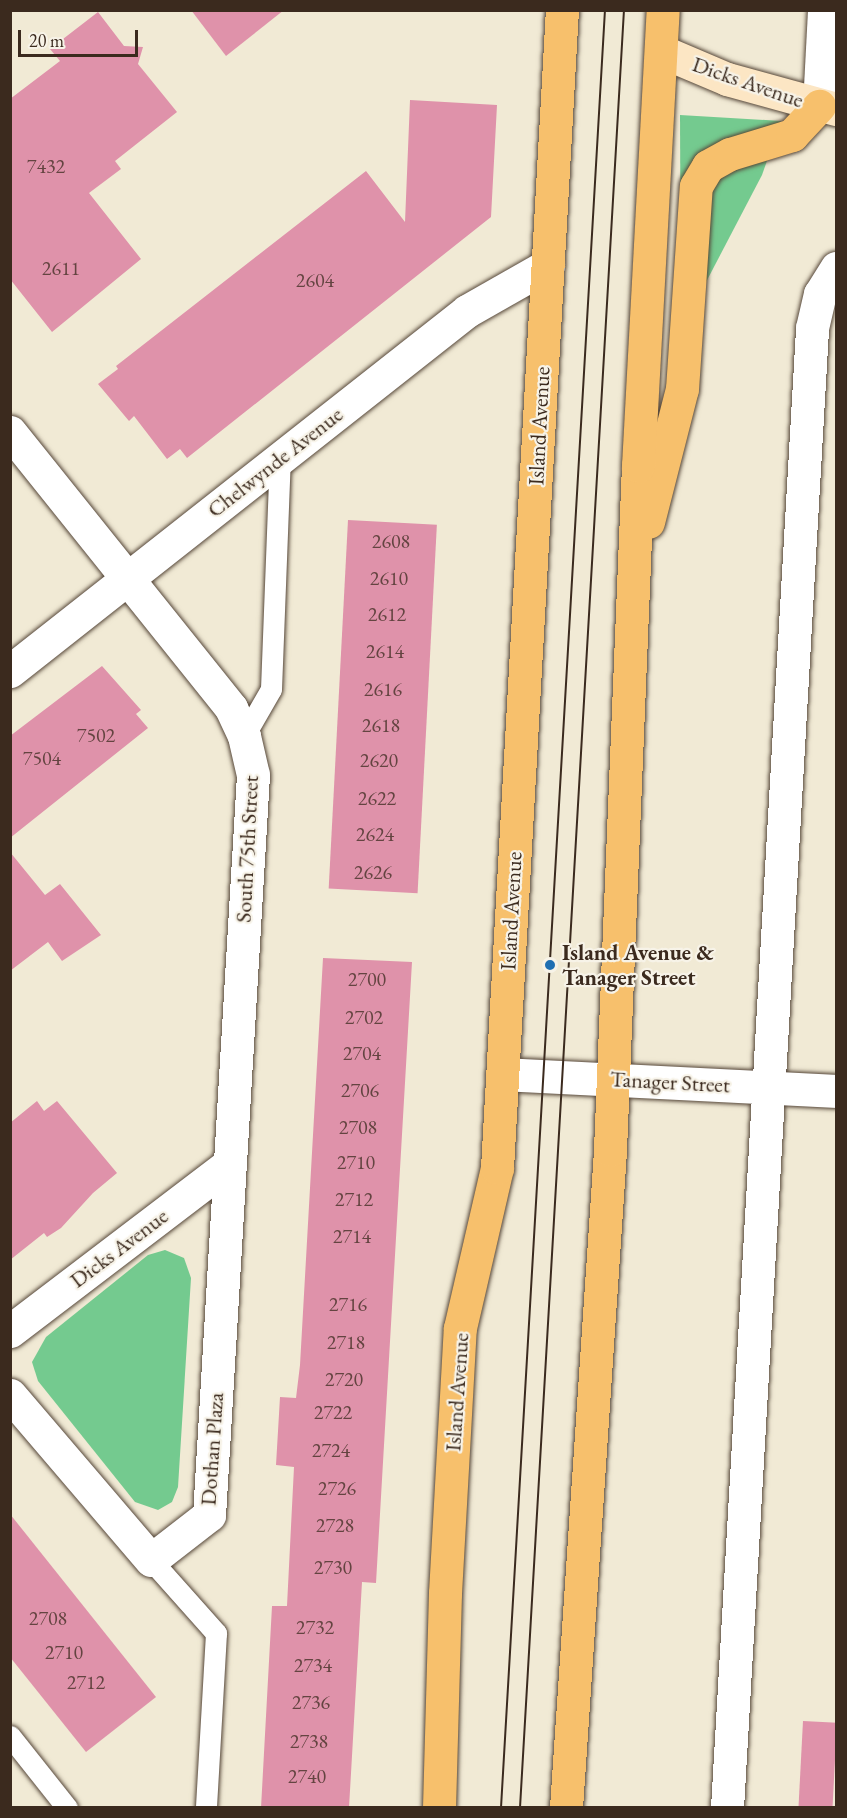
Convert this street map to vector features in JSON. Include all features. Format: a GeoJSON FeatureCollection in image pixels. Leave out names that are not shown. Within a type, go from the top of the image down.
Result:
{"type":"FeatureCollection","features":[{"type":"Feature","properties":{"kind":"main road","name":"Island Avenue"},"geometry":{"type":"LineString","coordinates":[[439,1808],[447,1561],[460,1328],[497,1168],[562,10]]}},
{"type":"Feature","properties":{"kind":"main road"},"geometry":{"type":"LineString","coordinates":[[566,1808],[613,1079],[635,564],[663,10]]}},
{"type":"Feature","properties":{"kind":"main road"},"geometry":{"type":"LineString","coordinates":[[635,564],[670,446],[682,390],[696,186],[708,166],[730,154],[792,135],[828,107]]}},
{"type":"Feature","properties":{"kind":"street"},"geometry":{"type":"LineString","coordinates":[[824,10],[828,107]]}},
{"type":"Feature","properties":{"kind":"street","name":"Dicks Avenue"},"geometry":{"type":"LineString","coordinates":[[661,51],[727,79],[828,107]]}},
{"type":"Feature","properties":{"kind":"street","name":"Chelwynde Avenue"},"geometry":{"type":"LineString","coordinates":[[10,671],[467,311],[548,265]]}},
{"type":"Feature","properties":{"kind":"street"},"geometry":{"type":"LineString","coordinates":[[727,1808],[812,328],[820,294],[837,268]]}},
{"type":"Feature","properties":{"kind":"street","name":"South 75th Street"},"geometry":{"type":"LineString","coordinates":[[10,432],[126,580],[231,708],[244,736],[253,775],[228,1166]]}},
{"type":"Feature","properties":{"kind":"street","name":"Tanager Street"},"geometry":{"type":"LineString","coordinates":[[502,1074],[837,1091]]}},
{"type":"Feature","properties":{"kind":"street","name":"Dicks Avenue"},"geometry":{"type":"LineString","coordinates":[[10,1331],[228,1166]]}},
{"type":"Feature","properties":{"kind":"street","name":"Dothan Plaza"},"geometry":{"type":"LineString","coordinates":[[151,1560],[209,1515],[228,1166]]}},
{"type":"Feature","properties":{"kind":"street"},"geometry":{"type":"LineString","coordinates":[[10,1395],[151,1560]]}},
{"type":"Feature","properties":{"kind":"lane"},"geometry":{"type":"LineString","coordinates":[[244,736],[271,689],[280,458]]}},
{"type":"Feature","properties":{"kind":"lane"},"geometry":{"type":"LineString","coordinates":[[151,1560],[216,1633],[206,1808]]}},
{"type":"Feature","properties":{"kind":"lane"},"geometry":{"type":"LineString","coordinates":[[10,1736],[67,1808]]}},
{"type":"Feature","properties":{"kind":"green space"},"geometry":{"type":"Polygon","coordinates":[[[680,115],[781,121],[762,175],[681,330],[680,115]]]}},
{"type":"Feature","properties":{"kind":"green space"},"geometry":{"type":"Polygon","coordinates":[[[165,1250],[184,1258],[191,1278],[178,1487],[172,1502],[158,1510],[135,1502],[38,1381],[32,1362],[46,1337],[148,1255],[165,1250]]]}},
{"type":"Feature","properties":{"kind":"building"},"geometry":{"type":"Polygon","coordinates":[[[191,10],[284,10],[226,56],[191,10]]]}},
{"type":"Feature","properties":{"kind":"building"},"geometry":{"type":"Polygon","coordinates":[[[98,12],[124,46],[143,47],[138,64],[177,112],[115,161],[121,169],[89,193],[141,259],[52,332],[10,279],[10,99],[60,61],[50,49],[98,12]]]}},
{"type":"Feature","properties":{"kind":"building"},"geometry":{"type":"Polygon","coordinates":[[[410,100],[497,105],[491,217],[187,458],[180,449],[167,459],[134,416],[129,421],[98,384],[118,369],[116,366],[366,171],[405,222],[410,100]]]}},
{"type":"Feature","properties":{"kind":"building"},"geometry":{"type":"Polygon","coordinates":[[[348,520],[437,525],[418,893],[329,888],[348,520]]]}},
{"type":"Feature","properties":{"kind":"building"},"geometry":{"type":"Polygon","coordinates":[[[102,666],[141,710],[136,714],[148,728],[10,838],[10,736],[102,666]]]}},
{"type":"Feature","properties":{"kind":"building"},"geometry":{"type":"Polygon","coordinates":[[[10,852],[45,895],[60,884],[101,935],[62,961],[48,942],[10,971],[10,852]]]}},
{"type":"Feature","properties":{"kind":"building"},"geometry":{"type":"Polygon","coordinates":[[[323,958],[412,962],[376,1583],[362,1582],[349,1808],[261,1808],[272,1606],[287,1606],[294,1467],[276,1465],[280,1397],[296,1398],[300,1365],[323,958]]]}},
{"type":"Feature","properties":{"kind":"building"},"geometry":{"type":"Polygon","coordinates":[[[37,1101],[44,1111],[57,1101],[117,1173],[93,1193],[61,1228],[47,1237],[44,1233],[10,1260],[10,1123],[37,1101]]]}},
{"type":"Feature","properties":{"kind":"building"},"geometry":{"type":"Polygon","coordinates":[[[10,1514],[156,1697],[86,1752],[10,1657],[10,1514]]]}},
{"type":"Feature","properties":{"kind":"building"},"geometry":{"type":"Polygon","coordinates":[[[803,1721],[836,1723],[833,1808],[799,1806],[803,1721]]]}},
{"type":"Feature","properties":{"kind":"tram line"},"geometry":{"type":"LineString","coordinates":[[501,1808],[605,10]]}},
{"type":"Feature","properties":{"kind":"tram line"},"geometry":{"type":"LineString","coordinates":[[520,1808],[624,10]]}},
{"type":"Feature","properties":{"kind":"place","name":"Island Avenue & Tanager Street"},"geometry":{"type":"Point","coordinates":[550,965]}}]}
